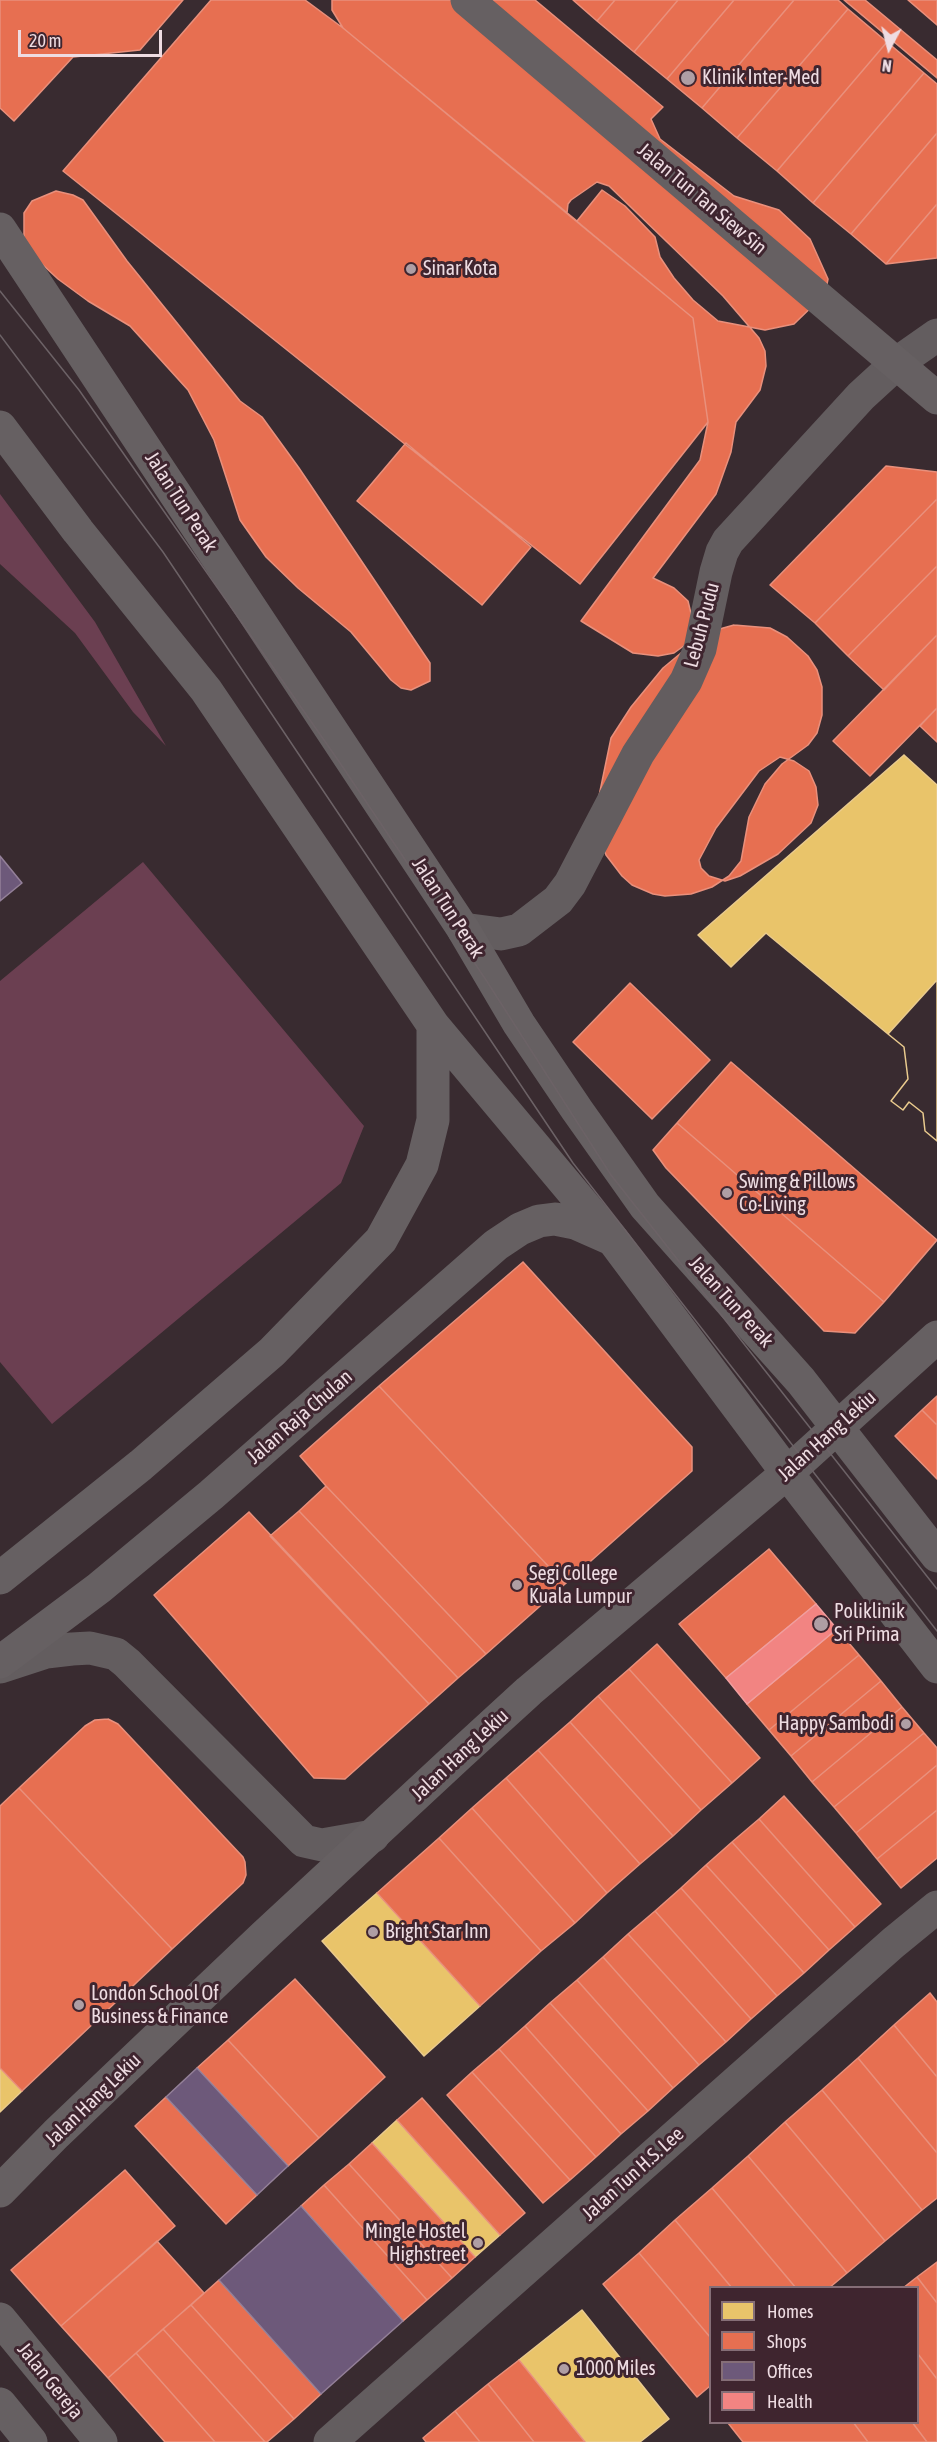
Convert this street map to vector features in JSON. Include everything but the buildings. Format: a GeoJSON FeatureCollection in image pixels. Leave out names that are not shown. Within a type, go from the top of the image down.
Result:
{"type":"FeatureCollection","features":[{"type":"Feature","properties":{"kind":"main road","name":"Jalan Tun Tan Siew Sin"},"geometry":{"type":"LineString","coordinates":[[467,0],[937,398]]}},
{"type":"Feature","properties":{"kind":"main road","name":"Jalan Tun Perak"},"geometry":{"type":"LineString","coordinates":[[0,229],[463,929],[519,1024],[645,1206],[801,1380],[937,1556]]}},
{"type":"Feature","properties":{"kind":"main road"},"geometry":{"type":"LineString","coordinates":[[0,427],[78,531],[206,690],[433,1025],[613,1240],[787,1473],[937,1667]]}},
{"type":"Feature","properties":{"kind":"main road"},"geometry":{"type":"LineString","coordinates":[[0,1578],[141,1465],[272,1352],[381,1240],[422,1165],[433,1120],[433,1025]]}},
{"type":"Feature","properties":{"kind":"main road","name":"Jalan Raja Chulan"},"geometry":{"type":"LineString","coordinates":[[0,1662],[99,1588],[202,1503],[495,1245],[520,1229],[539,1221],[555,1219],[575,1222],[613,1240]]}},
{"type":"Feature","properties":{"kind":"main road","name":"Jalan Hang Lekiu"},"geometry":{"type":"LineString","coordinates":[[0,2191],[56,2134],[264,1936],[529,1691],[787,1473],[937,1337]]}},
{"type":"Feature","properties":{"kind":"main road","name":"Jalan Gereja"},"geometry":{"type":"LineString","coordinates":[[0,2319],[101,2442]]}},
{"type":"Feature","properties":{"kind":"main road"},"geometry":{"type":"LineString","coordinates":[[0,2404],[31,2442]]}},
{"type":"Feature","properties":{"kind":"street","name":"Lebuh Pudu"},"geometry":{"type":"LineString","coordinates":[[463,929],[501,934],[519,930],[558,900],[570,884],[638,754],[686,681],[700,649],[716,572],[728,540],[861,396],[897,363],[937,335]]}},
{"type":"Feature","properties":{"kind":"street"},"geometry":{"type":"LineString","coordinates":[[0,1667],[46,1652],[72,1649],[90,1648],[116,1654],[304,1841],[322,1845],[373,1836]]}},
{"type":"Feature","properties":{"kind":"street","name":"Jalan Tun H.S. Lee"},"geometry":{"type":"LineString","coordinates":[[330,2442],[875,1959],[937,1907]]}},
{"type":"Feature","properties":{"kind":"shaded area"},"geometry":{"type":"Polygon","coordinates":[[[0,494],[95,622],[166,746],[133,712],[75,633],[0,564],[0,494]]]}},
{"type":"Feature","properties":{"kind":"shaded area"},"geometry":{"type":"Polygon","coordinates":[[[143,862],[364,1126],[341,1183],[52,1424],[0,1362],[0,981],[143,862]]]}},
{"type":"Feature","properties":{"kind":"tram line"},"geometry":{"type":"LineString","coordinates":[[0,291],[79,390],[338,760],[486,980],[611,1175],[937,1589]]}},
{"type":"Feature","properties":{"kind":"tram line"},"geometry":{"type":"LineString","coordinates":[[0,335],[163,552],[573,1163],[937,1631]]}},
{"type":"Feature","properties":{"kind":"place","name":"Klinik Inter-Med"},"geometry":{"type":"Point","coordinates":[688,78]}},
{"type":"Feature","properties":{"kind":"place","name":"Sinar Kota"},"geometry":{"type":"Point","coordinates":[411,269]}},
{"type":"Feature","properties":{"kind":"place","name":"Swimg & Pillows Co-Living"},"geometry":{"type":"Point","coordinates":[727,1193]}},
{"type":"Feature","properties":{"kind":"place","name":"Segi College Kuala Lumpur"},"geometry":{"type":"Point","coordinates":[517,1585]}},
{"type":"Feature","properties":{"kind":"place","name":"Poliklinik Sri Prima"},"geometry":{"type":"Point","coordinates":[821,1624]}},
{"type":"Feature","properties":{"kind":"place","name":"Happy Sambodi"},"geometry":{"type":"Point","coordinates":[906,1724]}},
{"type":"Feature","properties":{"kind":"place","name":"Bright Star Inn"},"geometry":{"type":"Point","coordinates":[373,1932]}},
{"type":"Feature","properties":{"kind":"place","name":"London School Of Business & Finance"},"geometry":{"type":"Point","coordinates":[79,2005]}},
{"type":"Feature","properties":{"kind":"place","name":"Mingle Hostel Highstreet"},"geometry":{"type":"Point","coordinates":[478,2243]}},
{"type":"Feature","properties":{"kind":"place","name":"1000 Miles"},"geometry":{"type":"Point","coordinates":[564,2369]}}]}
